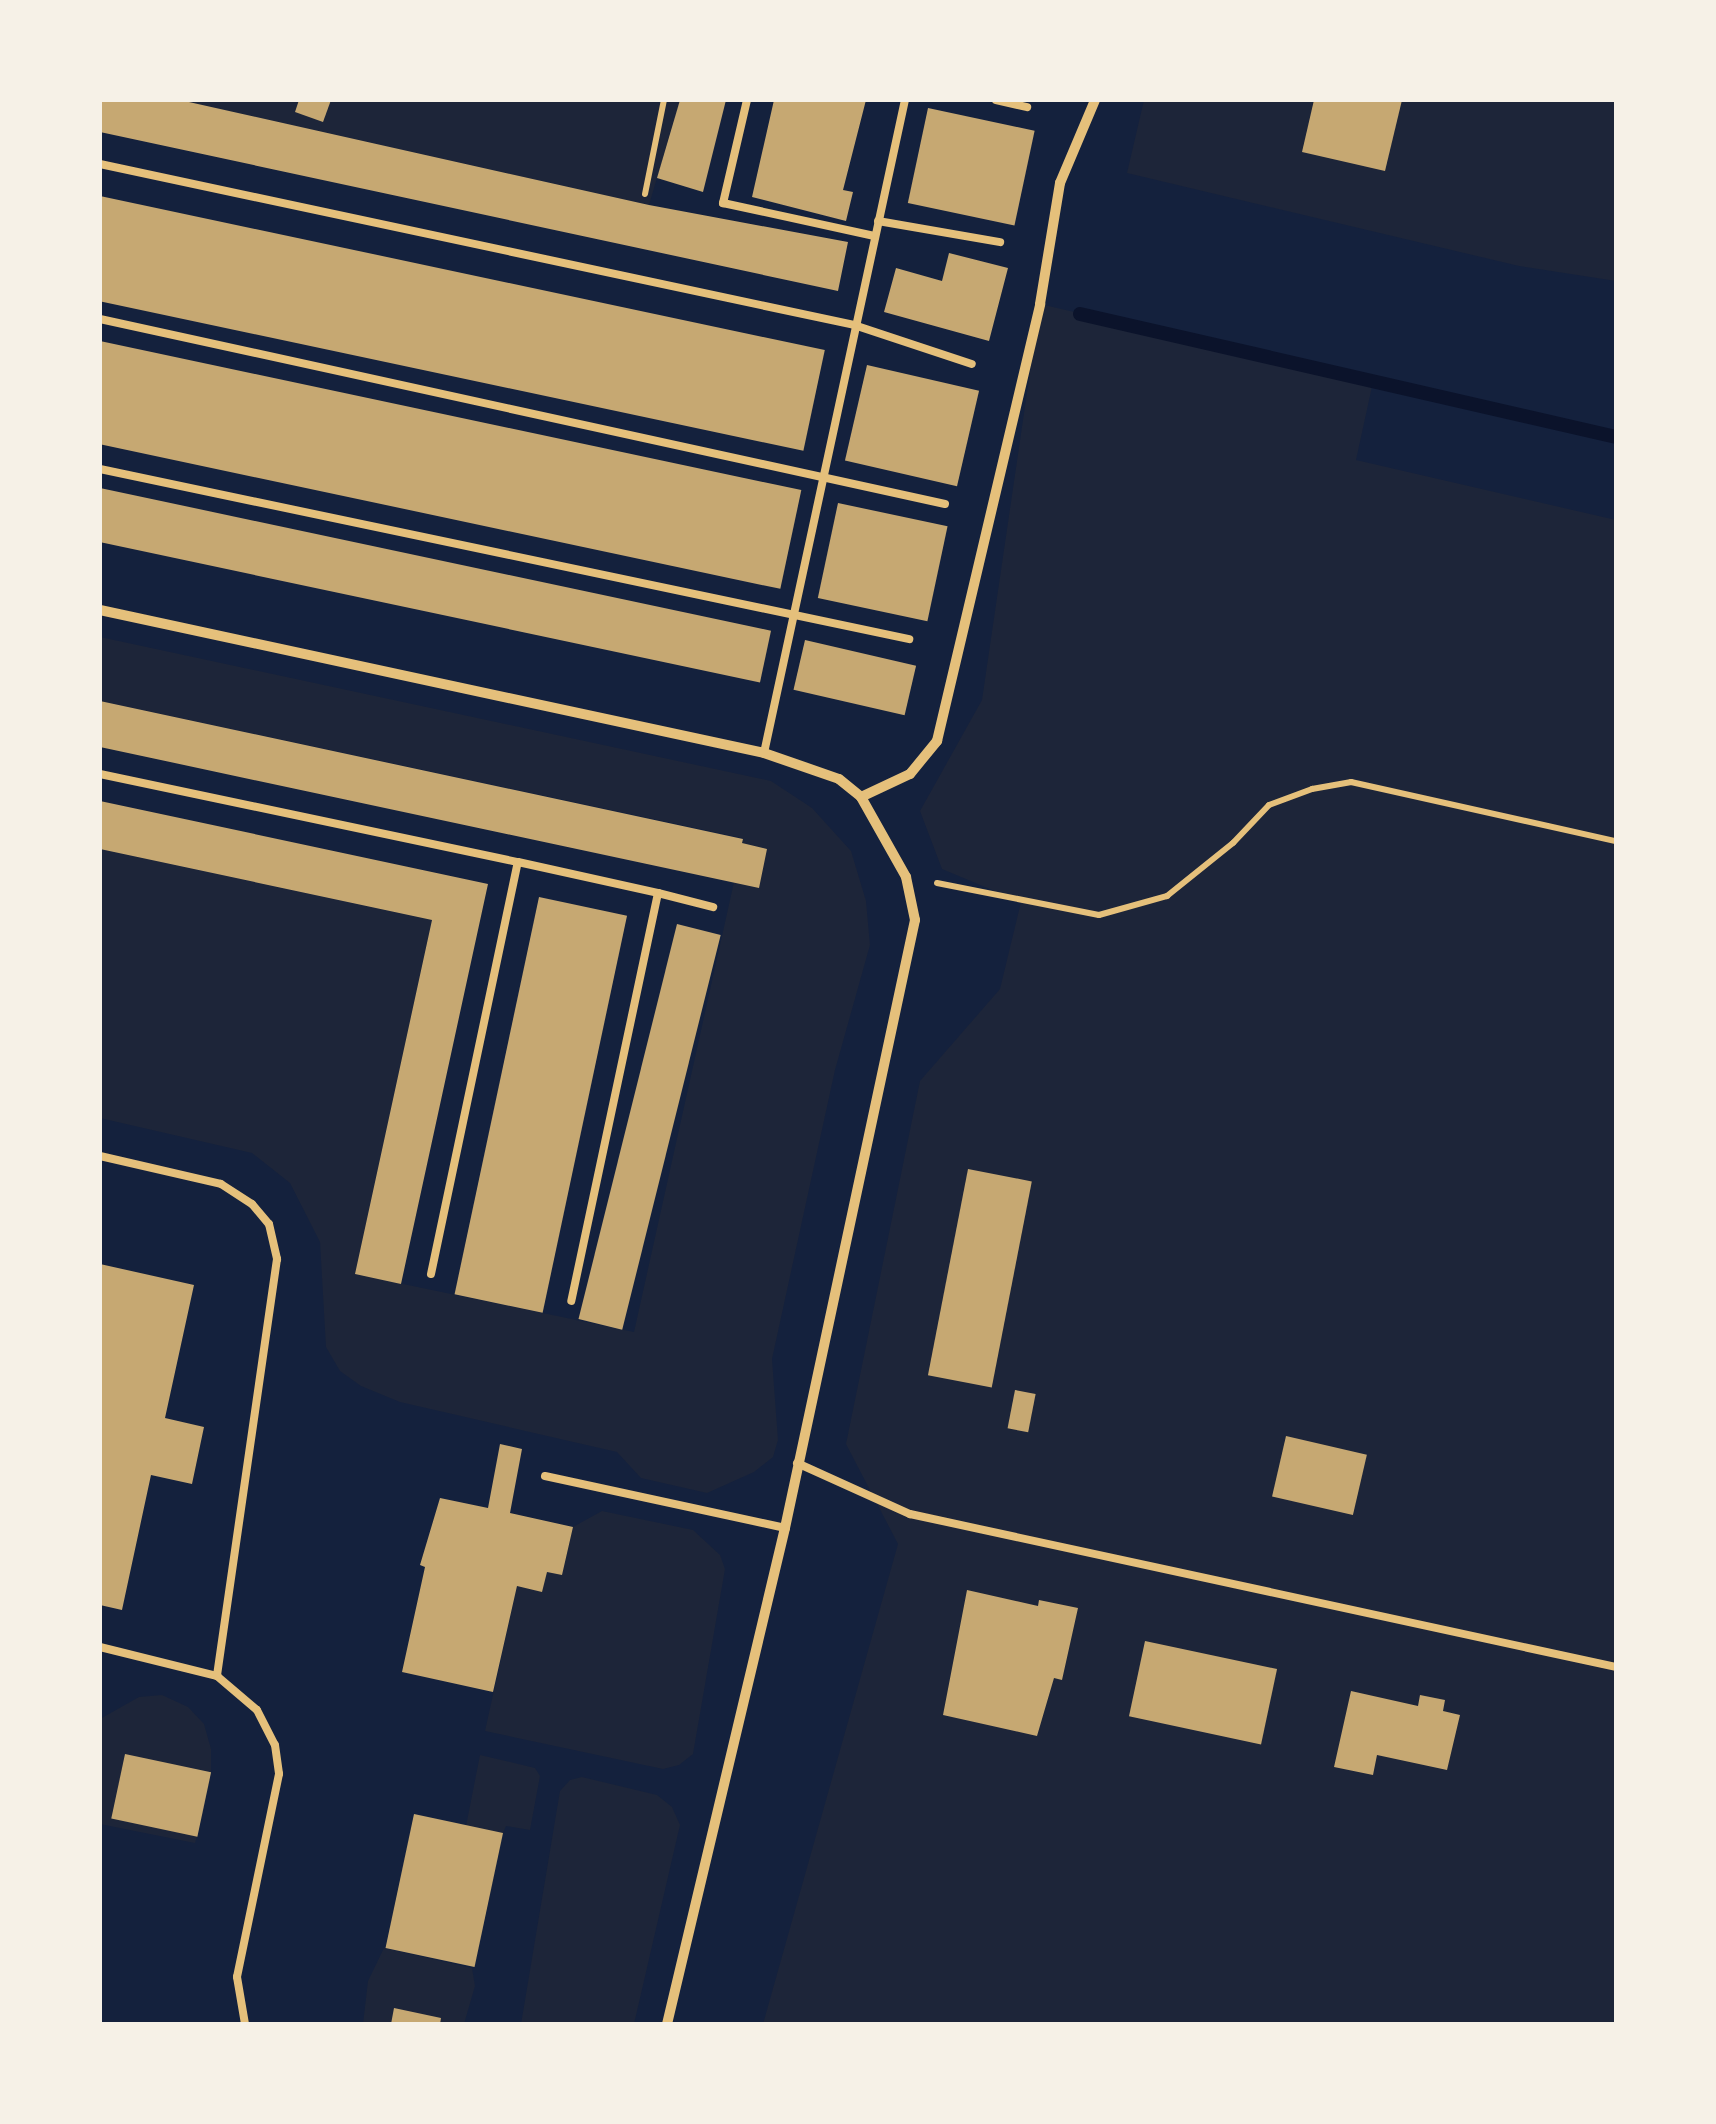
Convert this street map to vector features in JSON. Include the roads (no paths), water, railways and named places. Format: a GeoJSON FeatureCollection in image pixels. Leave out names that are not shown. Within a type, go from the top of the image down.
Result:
{"type":"FeatureCollection","features":[{"type":"Feature","properties":{"kind":"street"},"geometry":{"type":"LineString","coordinates":[[861,797],[910,774],[937,742],[1040,304],[1060,183],[1095,100]]}},
{"type":"Feature","properties":{"kind":"street"},"geometry":{"type":"LineString","coordinates":[[100,610],[764,753],[839,779],[861,797],[906,877],[915,920],[785,1528],[667,2024]]}},
{"type":"Feature","properties":{"kind":"lane"},"geometry":{"type":"LineString","coordinates":[[747,100],[724,203],[874,236]]}},
{"type":"Feature","properties":{"kind":"lane"},"geometry":{"type":"LineString","coordinates":[[764,753],[905,100]]}},
{"type":"Feature","properties":{"kind":"lane"},"geometry":{"type":"LineString","coordinates":[[996,100],[1027,107]]}},
{"type":"Feature","properties":{"kind":"lane"},"geometry":{"type":"LineString","coordinates":[[100,164],[854,325],[972,364]]}},
{"type":"Feature","properties":{"kind":"lane"},"geometry":{"type":"LineString","coordinates":[[878,220],[1000,242]]}},
{"type":"Feature","properties":{"kind":"lane"},"geometry":{"type":"LineString","coordinates":[[100,319],[945,504]]}},
{"type":"Feature","properties":{"kind":"lane"},"geometry":{"type":"LineString","coordinates":[[100,469],[910,639]]}},
{"type":"Feature","properties":{"kind":"lane"},"geometry":{"type":"LineString","coordinates":[[100,774],[713,907]]}},
{"type":"Feature","properties":{"kind":"lane"},"geometry":{"type":"LineString","coordinates":[[431,1274],[518,862]]}},
{"type":"Feature","properties":{"kind":"lane"},"geometry":{"type":"LineString","coordinates":[[570,1301],[658,894]]}},
{"type":"Feature","properties":{"kind":"lane"},"geometry":{"type":"LineString","coordinates":[[100,1156],[222,1184],[252,1204],[268,1224],[277,1259],[217,1676]]}},
{"type":"Feature","properties":{"kind":"lane"},"geometry":{"type":"LineString","coordinates":[[798,1463],[910,1514],[1616,1667]]}},
{"type":"Feature","properties":{"kind":"lane"},"geometry":{"type":"LineString","coordinates":[[546,1476],[785,1528]]}},
{"type":"Feature","properties":{"kind":"lane"},"geometry":{"type":"LineString","coordinates":[[100,1647],[217,1676],[257,1710],[275,1745],[279,1774],[237,1978],[245,2024]]}},
{"type":"Feature","properties":{"kind":"waterway"},"geometry":{"type":"LineString","coordinates":[[1080,314],[1616,437]]}}]}
